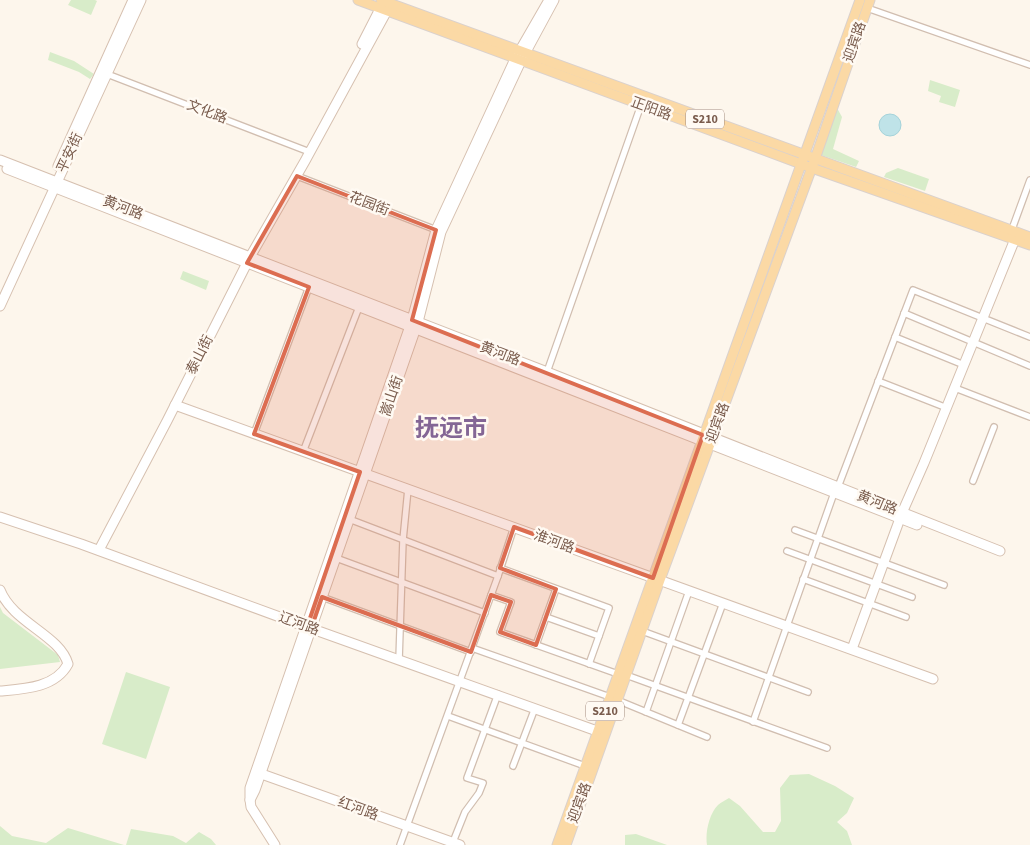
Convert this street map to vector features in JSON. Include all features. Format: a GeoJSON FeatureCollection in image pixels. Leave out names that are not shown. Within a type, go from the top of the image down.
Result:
{"type":"FeatureCollection","features":[{"type":"Feature","properties":{"kind":"main road","name":"平安街"},"geometry":{"type":"LineString","coordinates":[[0,306],[133,0]]}},
{"type":"Feature","properties":{"kind":"main road","name":"平安街"},"geometry":{"type":"LineString","coordinates":[[0,295],[141,0]]}},
{"type":"Feature","properties":{"kind":"main road","name":"正阳路"},"geometry":{"type":"LineString","coordinates":[[358,0],[386,3],[641,105],[803,160]]}},
{"type":"Feature","properties":{"kind":"main road","name":"嵩山街"},"geometry":{"type":"LineString","coordinates":[[275,845],[250,804],[250,788],[258,773],[309,628],[413,324],[438,231],[520,56],[549,0]]}},
{"type":"Feature","properties":{"kind":"main road","name":"嵩山街"},"geometry":{"type":"LineString","coordinates":[[520,56],[554,0]]}},
{"type":"Feature","properties":{"kind":"main road","name":"迎宾路"},"geometry":{"type":"LineString","coordinates":[[566,845],[613,699],[707,439],[860,0]]}},
{"type":"Feature","properties":{"kind":"main road","name":"泰山街"},"geometry":{"type":"LineString","coordinates":[[305,161],[307,151],[386,3]]}},
{"type":"Feature","properties":{"kind":"main road","name":"泰山街"},"geometry":{"type":"LineString","coordinates":[[99,550],[248,260],[297,176],[386,3]]}},
{"type":"Feature","properties":{"kind":"main road","name":"迎宾路"},"geometry":{"type":"LineString","coordinates":[[707,439],[814,164],[869,4]]}},
{"type":"Feature","properties":{"kind":"main road","name":"正阳路"},"geometry":{"type":"LineString","coordinates":[[520,56],[1012,236],[1030,245]]}},
{"type":"Feature","properties":{"kind":"main road","name":"黄河路"},"geometry":{"type":"LineString","coordinates":[[0,160],[53,184]]}},
{"type":"Feature","properties":{"kind":"main road","name":"黄河路"},"geometry":{"type":"LineString","coordinates":[[0,166],[53,184],[999,554]]}},
{"type":"Feature","properties":{"kind":"main road","name":"正阳路"},"geometry":{"type":"LineString","coordinates":[[1012,236],[1030,237]]}},
{"type":"Feature","properties":{"kind":"main road"},"geometry":{"type":"LineString","coordinates":[[852,649],[901,515],[983,318],[1012,236]]}},
{"type":"Feature","properties":{"kind":"main road","name":"黄河路"},"geometry":{"type":"LineString","coordinates":[[248,260],[359,307],[413,324],[547,372],[707,439]]}},
{"type":"Feature","properties":{"kind":"main road","name":"淮河路"},"geometry":{"type":"LineString","coordinates":[[174,405],[933,679]]}},
{"type":"Feature","properties":{"kind":"main road","name":"嵩山街"},"geometry":{"type":"LineString","coordinates":[[309,628],[336,558],[362,473]]}},
{"type":"Feature","properties":{"kind":"main road","name":"辽河路"},"geometry":{"type":"LineString","coordinates":[[0,517],[99,550],[309,628],[598,731]]}},
{"type":"Feature","properties":{"kind":"main road","name":"迎宾路"},"geometry":{"type":"LineString","coordinates":[[622,675],[642,631],[657,579]]}},
{"type":"Feature","properties":{"kind":"main road"},"geometry":{"type":"LineString","coordinates":[[0,590],[11,610],[60,650],[68,664],[64,671],[52,680],[32,688],[0,691]]}},
{"type":"Feature","properties":{"kind":"main road","name":"迎宾路"},"geometry":{"type":"LineString","coordinates":[[557,845],[598,731],[613,699]]}},
{"type":"Feature","properties":{"kind":"main road","name":"红河路"},"geometry":{"type":"LineString","coordinates":[[258,773],[457,844]]}},
{"type":"Feature","properties":{"kind":"street"},"geometry":{"type":"LineString","coordinates":[[869,4],[1030,65]]}},
{"type":"Feature","properties":{"kind":"street","name":"文化路"},"geometry":{"type":"LineString","coordinates":[[107,74],[307,151]]}},
{"type":"Feature","properties":{"kind":"street"},"geometry":{"type":"LineString","coordinates":[[547,372],[641,105]]}},
{"type":"Feature","properties":{"kind":"street","name":"花园街"},"geometry":{"type":"LineString","coordinates":[[297,176],[438,231]]}},
{"type":"Feature","properties":{"kind":"street"},"geometry":{"type":"LineString","coordinates":[[1012,236],[1030,180]]}},
{"type":"Feature","properties":{"kind":"street"},"geometry":{"type":"LineString","coordinates":[[254,434],[308,287]]}},
{"type":"Feature","properties":{"kind":"street"},"geometry":{"type":"LineString","coordinates":[[753,722],[810,559],[913,290],[1030,337]]}},
{"type":"Feature","properties":{"kind":"street"},"geometry":{"type":"LineString","coordinates":[[303,452],[359,307]]}},
{"type":"Feature","properties":{"kind":"street"},"geometry":{"type":"LineString","coordinates":[[904,314],[1030,366]]}},
{"type":"Feature","properties":{"kind":"street"},"geometry":{"type":"LineString","coordinates":[[895,338],[964,365]]}},
{"type":"Feature","properties":{"kind":"street"},"geometry":{"type":"LineString","coordinates":[[878,381],[947,408]]}},
{"type":"Feature","properties":{"kind":"street"},"geometry":{"type":"LineString","coordinates":[[955,388],[1030,418]]}},
{"type":"Feature","properties":{"kind":"street"},"geometry":{"type":"LineString","coordinates":[[973,481],[994,427]]}},
{"type":"Feature","properties":{"kind":"street"},"geometry":{"type":"LineString","coordinates":[[399,660],[403,540],[408,489]]}},
{"type":"Feature","properties":{"kind":"street"},"geometry":{"type":"LineString","coordinates":[[349,519],[498,576]]}},
{"type":"Feature","properties":{"kind":"street"},"geometry":{"type":"LineString","coordinates":[[400,845],[448,716],[514,527]]}},
{"type":"Feature","properties":{"kind":"street"},"geometry":{"type":"LineString","coordinates":[[795,530],[944,585]]}},
{"type":"Feature","properties":{"kind":"street"},"geometry":{"type":"LineString","coordinates":[[787,551],[912,597]]}},
{"type":"Feature","properties":{"kind":"street"},"geometry":{"type":"LineString","coordinates":[[336,558],[484,613]]}},
{"type":"Feature","properties":{"kind":"street"},"geometry":{"type":"LineString","coordinates":[[500,568],[609,608],[589,664]]}},
{"type":"Feature","properties":{"kind":"street"},"geometry":{"type":"LineString","coordinates":[[803,579],[906,617]]}},
{"type":"Feature","properties":{"kind":"street"},"geometry":{"type":"LineString","coordinates":[[536,645],[556,589]]}},
{"type":"Feature","properties":{"kind":"street"},"geometry":{"type":"LineString","coordinates":[[646,712],[689,590]]}},
{"type":"Feature","properties":{"kind":"street"},"geometry":{"type":"LineString","coordinates":[[491,595],[511,602],[500,632],[827,748]]}},
{"type":"Feature","properties":{"kind":"street"},"geometry":{"type":"LineString","coordinates":[[322,597],[400,626],[613,699],[707,737]]}},
{"type":"Feature","properties":{"kind":"street"},"geometry":{"type":"LineString","coordinates":[[678,725],[723,602]]}},
{"type":"Feature","properties":{"kind":"street"},"geometry":{"type":"LineString","coordinates":[[546,617],[599,636]]}},
{"type":"Feature","properties":{"kind":"street"},"geometry":{"type":"LineString","coordinates":[[642,631],[808,692]]}},
{"type":"Feature","properties":{"kind":"street"},"geometry":{"type":"LineString","coordinates":[[457,844],[465,812],[479,793],[483,783],[467,778],[498,694]]}},
{"type":"Feature","properties":{"kind":"street"},"geometry":{"type":"LineString","coordinates":[[513,766],[534,708]]}},
{"type":"Feature","properties":{"kind":"street"},"geometry":{"type":"LineString","coordinates":[[448,716],[585,766]]}},
{"type":"Feature","properties":{"kind":"highlighted area"},"geometry":{"type":"Polygon","coordinates":[[[297,176],[436,230],[412,320],[703,435],[653,578],[514,527],[500,568],[556,589],[536,645],[500,632],[511,602],[491,595],[471,652],[322,597],[311,629],[307,627],[360,472],[254,434],[309,287],[247,263],[297,176]]]}},
{"type":"Feature","properties":{"kind":"green space"},"geometry":{"type":"Polygon","coordinates":[[[71,0],[97,1],[91,15],[68,5],[71,0]]]}},
{"type":"Feature","properties":{"kind":"green space"},"geometry":{"type":"Polygon","coordinates":[[[50,52],[74,61],[94,74],[90,79],[79,72],[48,60],[50,52]]]}},
{"type":"Feature","properties":{"kind":"green space"},"geometry":{"type":"Polygon","coordinates":[[[930,80],[960,90],[955,107],[939,102],[941,96],[928,91],[930,80]]]}},
{"type":"Feature","properties":{"kind":"green space"},"geometry":{"type":"Polygon","coordinates":[[[837,108],[842,117],[833,149],[859,161],[856,167],[821,155],[837,108]]]}},
{"type":"Feature","properties":{"kind":"green space"},"geometry":{"type":"Polygon","coordinates":[[[898,168],[929,179],[925,191],[884,177],[886,173],[898,168]]]}},
{"type":"Feature","properties":{"kind":"green space"},"geometry":{"type":"Polygon","coordinates":[[[183,271],[209,281],[206,290],[180,279],[183,271]]]}},
{"type":"Feature","properties":{"kind":"green space"},"geometry":{"type":"Polygon","coordinates":[[[0,607],[3,613],[58,655],[60,662],[0,669],[0,607]]]}},
{"type":"Feature","properties":{"kind":"green space"},"geometry":{"type":"Polygon","coordinates":[[[126,672],[170,687],[146,759],[102,744],[126,672]]]}},
{"type":"Feature","properties":{"kind":"green space"},"geometry":{"type":"Polygon","coordinates":[[[809,774],[835,786],[854,798],[847,813],[837,822],[847,831],[852,845],[707,845],[707,829],[712,813],[718,805],[729,798],[740,806],[763,832],[775,832],[781,821],[780,788],[790,775],[809,774]]]}},
{"type":"Feature","properties":{"kind":"green space"},"geometry":{"type":"Polygon","coordinates":[[[0,826],[12,836],[46,843],[68,828],[124,845],[0,845],[0,826]]]}},
{"type":"Feature","properties":{"kind":"green space"},"geometry":{"type":"Polygon","coordinates":[[[131,829],[173,836],[186,843],[199,832],[211,839],[216,845],[126,845],[131,829]]]}},
{"type":"Feature","properties":{"kind":"green space"},"geometry":{"type":"Polygon","coordinates":[[[636,834],[667,845],[625,845],[625,835],[636,834]]]}},
{"type":"Feature","properties":{"kind":"water"},"geometry":{"type":"Polygon","coordinates":[[[890,114],[898,117],[901,125],[898,133],[890,136],[882,133],[879,125],[882,117],[890,114]]]}},
{"type":"Feature","properties":{"kind":"district","name":"抚远市"},"geometry":{"type":"Point","coordinates":[451,428]}}]}
